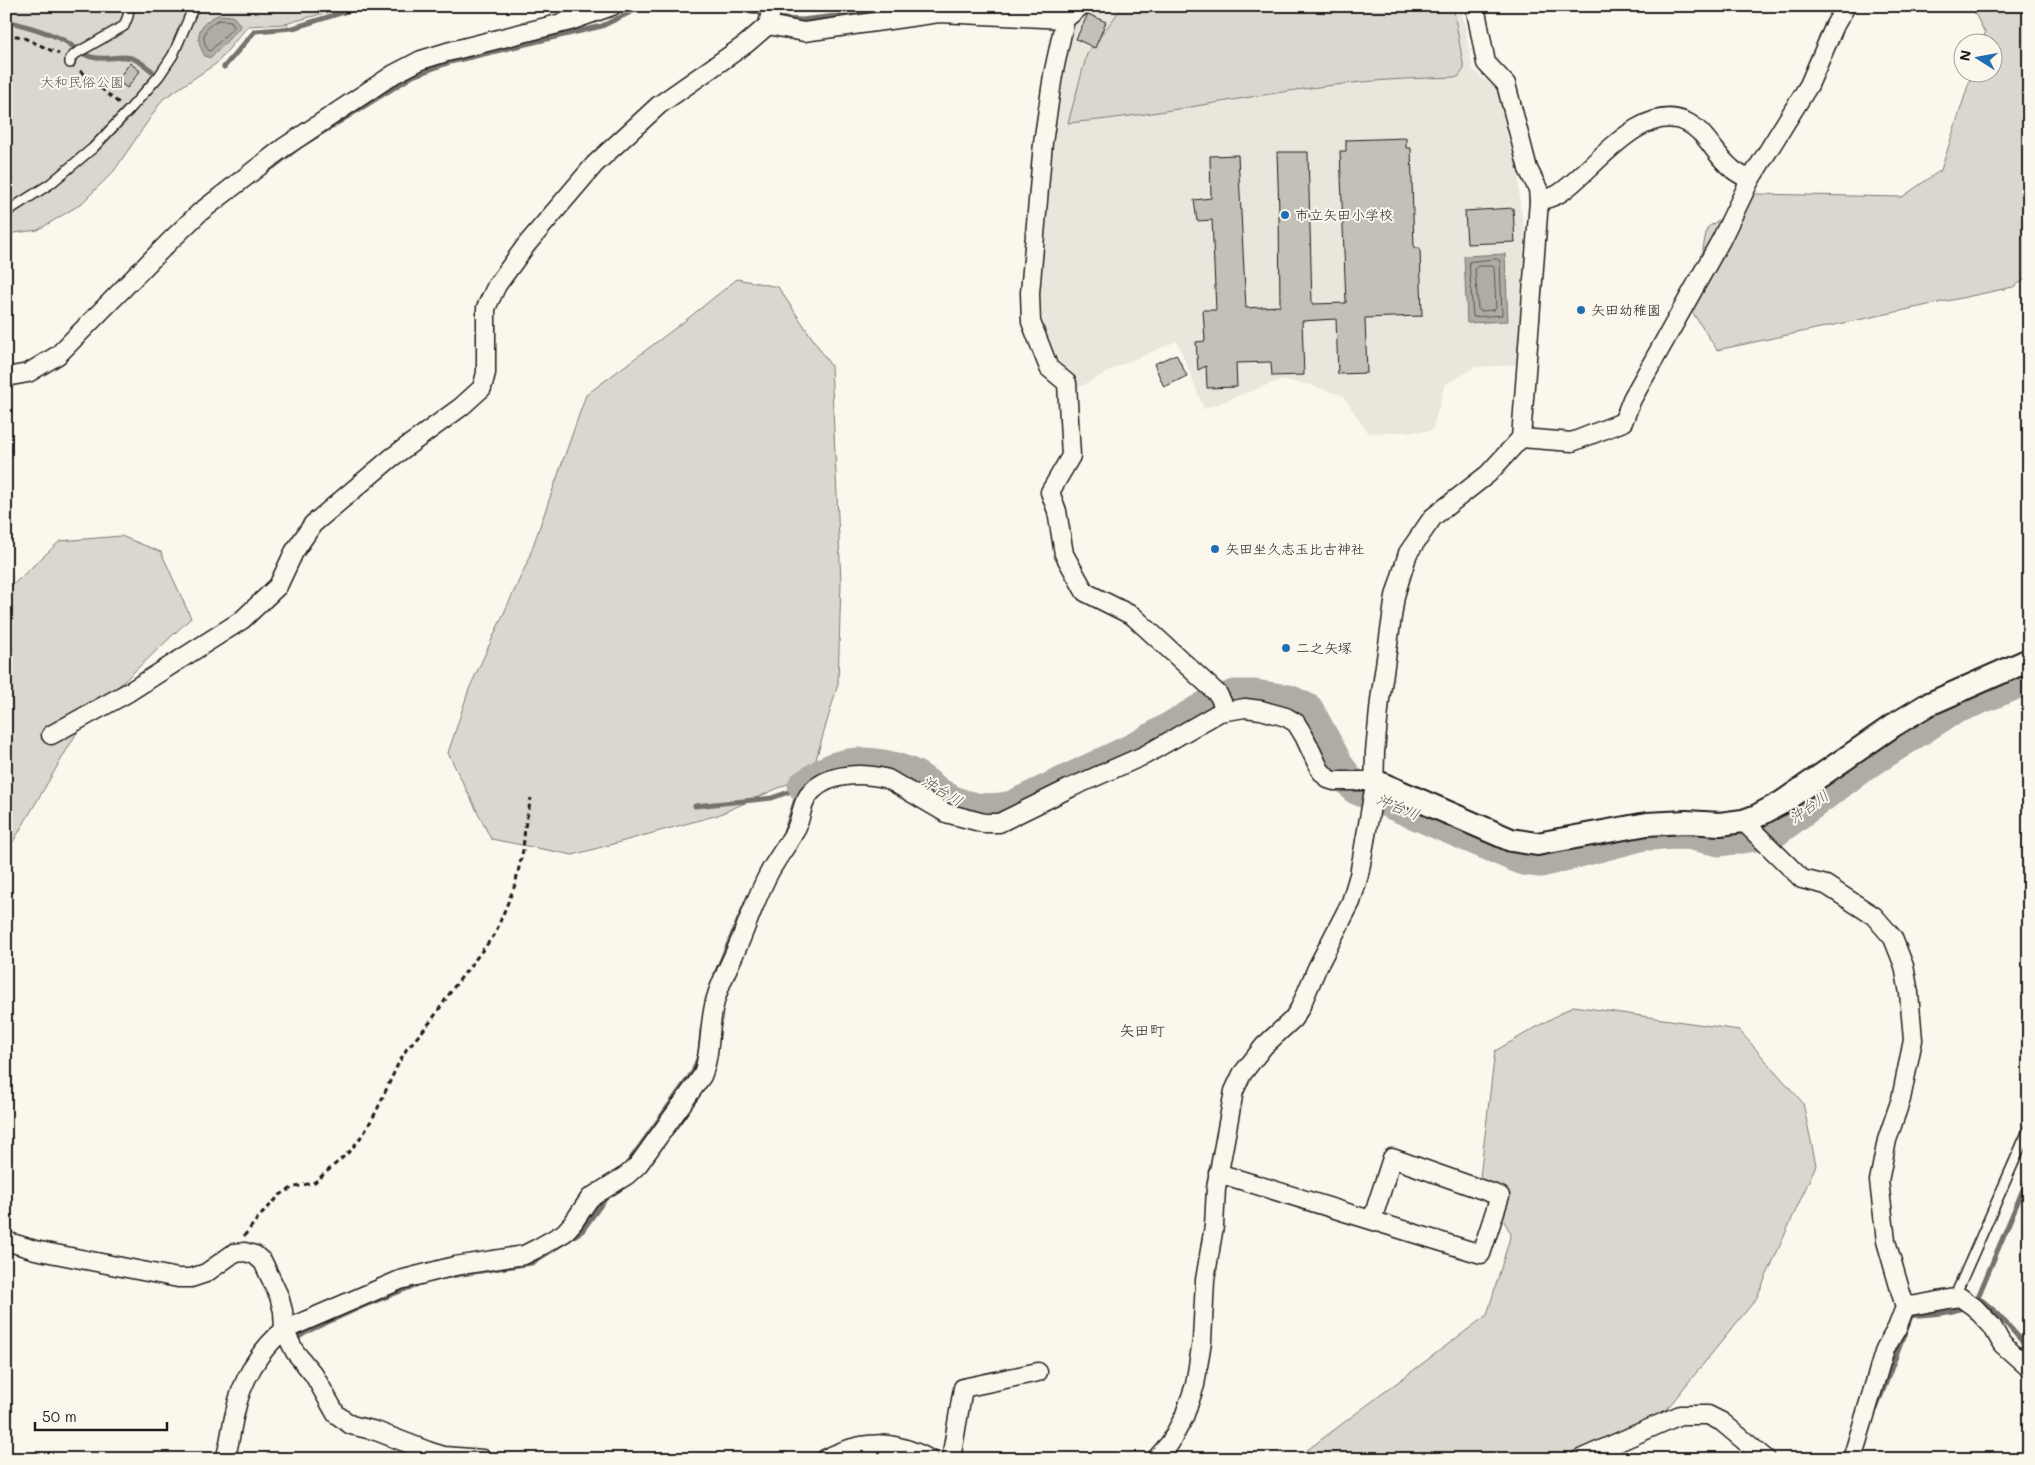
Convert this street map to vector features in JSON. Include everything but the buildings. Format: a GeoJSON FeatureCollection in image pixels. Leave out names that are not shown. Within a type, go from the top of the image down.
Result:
{"type":"FeatureCollection","features":[{"type":"Feature","properties":{"kind":"street"},"geometry":{"type":"LineString","coordinates":[[6,377],[28,373],[58,354],[199,213],[283,148],[394,74],[421,60],[570,22],[612,6]]}},
{"type":"Feature","properties":{"kind":"street"},"geometry":{"type":"LineString","coordinates":[[51,735],[129,692],[242,620],[278,586],[294,552],[313,524],[391,458],[462,407],[482,388],[486,373],[486,308],[497,285],[527,244],[595,164],[659,105],[746,44],[768,25],[772,6]]}},
{"type":"Feature","properties":{"kind":"street"},"geometry":{"type":"LineString","coordinates":[[1081,6],[1065,19],[1053,75],[1043,143],[1030,293],[1031,322],[1049,368],[1067,383],[1071,456],[1050,492],[1057,511],[1064,554],[1085,592],[1133,616],[1222,702],[1286,717],[1296,724],[1304,736],[1320,770],[1328,779],[1364,787],[1527,843],[1537,844],[1647,824],[1676,822],[1720,824],[1743,821],[1781,803],[1894,725],[1927,705],[2029,660]]}},
{"type":"Feature","properties":{"kind":"street"},"geometry":{"type":"LineString","coordinates":[[1156,1459],[1174,1437],[1184,1417],[1195,1385],[1202,1341],[1204,1294],[1214,1226],[1218,1173],[1234,1091],[1242,1074],[1264,1046],[1293,1019],[1300,1008],[1317,968],[1352,902],[1359,875],[1364,787],[1375,752],[1380,700],[1395,596],[1408,553],[1433,517],[1488,474],[1521,438],[1539,201],[1538,189],[1528,169],[1506,84],[1486,63],[1475,6]]}},
{"type":"Feature","properties":{"kind":"street"},"geometry":{"type":"LineString","coordinates":[[1521,438],[1572,442],[1623,422],[1632,399],[1716,249],[1750,180],[1809,85],[1835,25],[1846,6]]}},
{"type":"Feature","properties":{"kind":"street"},"geometry":{"type":"LineString","coordinates":[[768,25],[804,32],[939,13],[1065,19]]}},
{"type":"Feature","properties":{"kind":"street"},"geometry":{"type":"LineString","coordinates":[[1539,201],[1559,194],[1615,144],[1638,127],[1661,119],[1678,119],[1696,128],[1731,168],[1750,180]]}},
{"type":"Feature","properties":{"kind":"street"},"geometry":{"type":"LineString","coordinates":[[226,1459],[240,1394],[258,1360],[274,1338],[284,1330],[400,1280],[447,1268],[524,1255],[554,1241],[573,1223],[583,1206],[598,1191],[627,1175],[638,1165],[702,1076],[705,1068],[712,1014],[719,990],[768,875],[795,831],[804,800],[813,790],[838,778],[856,775],[878,777],[888,779],[946,813],[984,823],[999,823],[1070,788],[1145,755],[1222,702]]}},
{"type":"Feature","properties":{"kind":"street"},"geometry":{"type":"LineString","coordinates":[[1743,821],[1802,879],[1826,886],[1874,916],[1894,938],[1904,966],[1909,992],[1913,1040],[1902,1099],[1887,1140],[1879,1181],[1886,1241],[1905,1307],[1897,1328],[1885,1349],[1852,1459]]}},
{"type":"Feature","properties":{"kind":"street"},"geometry":{"type":"LineString","coordinates":[[1218,1173],[1481,1254],[1500,1196],[1392,1158],[1372,1220]]}},
{"type":"Feature","properties":{"kind":"street"},"geometry":{"type":"LineString","coordinates":[[6,1241],[35,1250],[178,1278],[191,1278],[206,1274],[234,1253],[245,1252],[255,1255],[262,1262],[279,1296],[283,1311],[284,1330],[295,1352],[314,1375],[336,1414],[351,1424],[376,1431],[444,1456],[483,1459]]}},
{"type":"Feature","properties":{"kind":"street"},"geometry":{"type":"LineString","coordinates":[[1905,1307],[1965,1302],[1992,1326],[2002,1344],[2029,1368]]}},
{"type":"Feature","properties":{"kind":"street"},"geometry":{"type":"LineString","coordinates":[[951,1459],[963,1388],[1038,1372]]}},
{"type":"Feature","properties":{"kind":"street"},"geometry":{"type":"LineString","coordinates":[[1580,1459],[1680,1415],[1708,1415],[1722,1422],[1766,1459]]}},
{"type":"Feature","properties":{"kind":"street"},"geometry":{"type":"LineString","coordinates":[[825,1459],[843,1449],[869,1443],[891,1445],[914,1451],[929,1459]]}},
{"type":"Feature","properties":{"kind":"lane"},"geometry":{"type":"LineString","coordinates":[[70,63],[70,59],[75,54],[124,26],[129,6]]}},
{"type":"Feature","properties":{"kind":"lane"},"geometry":{"type":"LineString","coordinates":[[6,212],[50,184],[93,148],[129,110],[159,76],[173,55],[194,6]]}},
{"type":"Feature","properties":{"kind":"lane"},"geometry":{"type":"LineString","coordinates":[[1965,1302],[2029,1128]]}},
{"type":"Feature","properties":{"kind":"path"},"geometry":{"type":"LineString","coordinates":[[234,1253],[258,1218],[280,1195],[292,1188],[315,1182],[350,1151],[364,1133],[376,1112],[396,1066],[406,1050],[431,1021],[454,987],[495,934],[502,920],[519,871],[525,827],[532,798]]}},
{"type":"Feature","properties":{"kind":"shaded area","name":"市立矢田小学校"},"geometry":{"type":"Polygon","coordinates":[[[1088,6],[1461,6],[1473,70],[1497,89],[1507,136],[1519,174],[1519,198],[1525,232],[1517,365],[1475,367],[1445,385],[1432,431],[1368,433],[1343,396],[1311,385],[1280,380],[1204,409],[1177,341],[1114,368],[1078,388],[1051,346],[1043,324],[1040,295],[1055,138],[1066,61],[1075,12],[1088,6]]]}},
{"type":"Feature","properties":{"kind":"green space","name":"大和民俗公園"},"geometry":{"type":"Polygon","coordinates":[[[6,6],[350,6],[285,24],[248,26],[217,63],[163,99],[114,171],[81,204],[38,230],[6,234],[6,6]]]}},
{"type":"Feature","properties":{"kind":"green space"},"geometry":{"type":"Polygon","coordinates":[[[1123,6],[1453,6],[1464,69],[1458,77],[1386,80],[1325,86],[1142,114],[1068,123],[1087,54],[1123,6]]]}},
{"type":"Feature","properties":{"kind":"green space"},"geometry":{"type":"Polygon","coordinates":[[[1971,6],[2029,6],[2029,277],[2013,287],[1717,350],[1691,310],[1707,228],[1756,194],[1902,197],[1941,170],[1969,82],[2002,82],[2002,32],[1984,32],[1971,6]]]}},
{"type":"Feature","properties":{"kind":"green space"},"geometry":{"type":"Polygon","coordinates":[[[737,279],[778,287],[831,366],[841,582],[838,684],[812,773],[718,815],[573,855],[491,839],[448,753],[469,689],[527,563],[586,395],[737,279]]]}},
{"type":"Feature","properties":{"kind":"green space"},"geometry":{"type":"Polygon","coordinates":[[[121,536],[161,552],[191,618],[86,717],[6,854],[6,591],[60,541],[121,536]]]}},
{"type":"Feature","properties":{"kind":"green space"},"geometry":{"type":"Polygon","coordinates":[[[1573,1006],[1739,1030],[1803,1103],[1816,1165],[1756,1299],[1666,1410],[1570,1459],[1307,1459],[1306,1451],[1487,1315],[1511,1234],[1480,1177],[1495,1051],[1573,1006]]]}},
{"type":"Feature","properties":{"kind":"water"},"geometry":{"type":"Polygon","coordinates":[[[218,15],[233,16],[241,26],[211,58],[205,56],[199,43],[199,37],[202,27],[218,15]]]}},
{"type":"Feature","properties":{"kind":"water"},"geometry":{"type":"Polygon","coordinates":[[[1505,254],[1508,321],[1467,323],[1464,256],[1505,254]]]}},
{"type":"Feature","properties":{"kind":"waterway"},"geometry":{"type":"LineString","coordinates":[[224,67],[255,31],[293,28],[363,6]]}},
{"type":"Feature","properties":{"kind":"waterway"},"geometry":{"type":"LineString","coordinates":[[273,167],[299,147],[413,76],[450,62],[602,26],[643,6]]}},
{"type":"Feature","properties":{"kind":"waterway"},"geometry":{"type":"LineString","coordinates":[[730,6],[786,19],[802,20],[918,6]]}},
{"type":"Feature","properties":{"kind":"waterway"},"geometry":{"type":"LineString","coordinates":[[1013,8],[1040,6]]}},
{"type":"Feature","properties":{"kind":"waterway"},"geometry":{"type":"LineString","coordinates":[[6,21],[51,34],[88,56],[101,58],[128,57],[142,63],[152,71]]}},
{"type":"Feature","properties":{"kind":"waterway","name":"沖台川"},"geometry":{"type":"LineString","coordinates":[[803,786],[836,767],[855,763],[876,764],[896,768],[914,775],[950,800],[967,806],[985,809],[1003,808],[1012,806],[1140,745],[1209,704],[1235,695],[1254,695],[1289,700],[1308,709],[1340,768],[1356,789],[1523,860],[1541,862],[1644,835],[1688,834],[1720,841],[1772,834],[1858,770],[1950,711],[2029,679]]}},
{"type":"Feature","properties":{"kind":"waterway"},"geometry":{"type":"LineString","coordinates":[[786,830],[796,799],[803,786]]}},
{"type":"Feature","properties":{"kind":"waterway"},"geometry":{"type":"LineString","coordinates":[[695,806],[772,798],[802,787]]}},
{"type":"Feature","properties":{"kind":"waterway"},"geometry":{"type":"LineString","coordinates":[[716,973],[749,896]]}},
{"type":"Feature","properties":{"kind":"waterway"},"geometry":{"type":"LineString","coordinates":[[623,1170],[693,1072],[700,1053],[702,1030]]}},
{"type":"Feature","properties":{"kind":"waterway"},"geometry":{"type":"LineString","coordinates":[[1876,1409],[1911,1316],[1956,1310],[1971,1303],[1978,1297],[2029,1175]]}},
{"type":"Feature","properties":{"kind":"waterway"},"geometry":{"type":"LineString","coordinates":[[444,1277],[532,1263],[582,1231],[610,1192]]}},
{"type":"Feature","properties":{"kind":"waterway"},"geometry":{"type":"LineString","coordinates":[[296,1339],[308,1331],[363,1306],[416,1285]]}},
{"type":"Feature","properties":{"kind":"waterway"},"geometry":{"type":"LineString","coordinates":[[1978,1297],[1998,1314],[2029,1349]]}},
{"type":"Feature","properties":{"kind":"place","name":"市立矢田小学校"},"geometry":{"type":"Point","coordinates":[1285,215]}},
{"type":"Feature","properties":{"kind":"place","name":"矢田幼稚園"},"geometry":{"type":"Point","coordinates":[1581,310]}},
{"type":"Feature","properties":{"kind":"place","name":"矢田坐久志玉比古神社"},"geometry":{"type":"Point","coordinates":[1215,549]}},
{"type":"Feature","properties":{"kind":"place","name":"二之矢塚"},"geometry":{"type":"Point","coordinates":[1286,648]}},
{"type":"Feature","properties":{"kind":"district","name":"矢田町"},"geometry":{"type":"Point","coordinates":[1142,1031]}}]}
